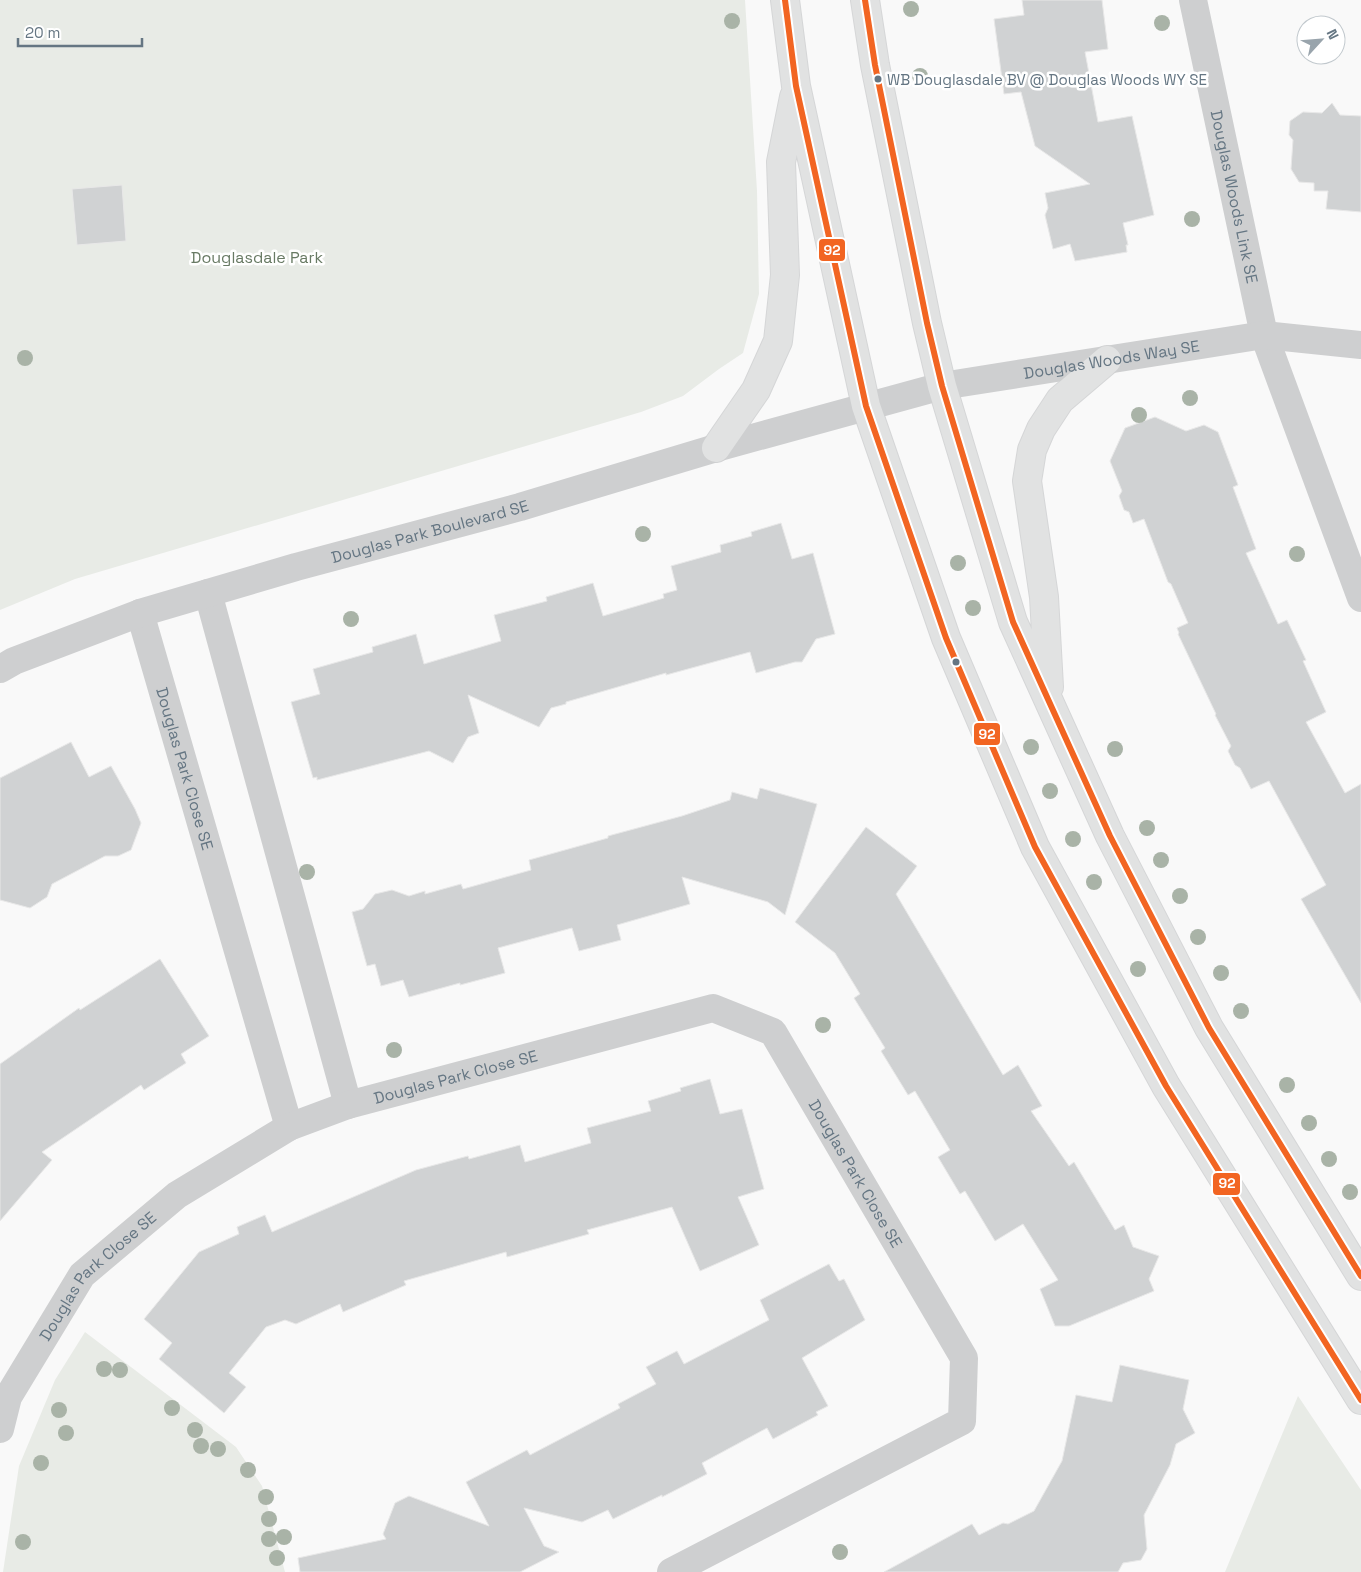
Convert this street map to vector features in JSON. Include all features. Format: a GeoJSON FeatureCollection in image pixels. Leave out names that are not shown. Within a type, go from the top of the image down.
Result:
{"type":"FeatureCollection","features":[{"type":"Feature","properties":{"kind":"street"},"geometry":{"type":"LineString","coordinates":[[786,0],[796,86],[866,406],[946,638],[1035,847],[1166,1086],[1361,1400]]}},
{"type":"Feature","properties":{"kind":"street"},"geometry":{"type":"LineString","coordinates":[[865,0],[874,65],[927,323],[942,386],[1013,622],[1110,836],[1209,1028],[1361,1276]]}},
{"type":"Feature","properties":{"kind":"street","name":"Douglas Woods Link SE"},"geometry":{"type":"LineString","coordinates":[[1193,0],[1264,335],[1361,598]]}},
{"type":"Feature","properties":{"kind":"street"},"geometry":{"type":"LineString","coordinates":[[716,448],[756,390],[778,341],[785,275],[781,162],[796,86]]}},
{"type":"Feature","properties":{"kind":"street","name":"Douglas Woods Way SE"},"geometry":{"type":"LineString","coordinates":[[866,406],[942,386],[1264,335],[1361,344]]}},
{"type":"Feature","properties":{"kind":"street"},"geometry":{"type":"LineString","coordinates":[[1050,701],[1044,597],[1027,481],[1032,450],[1041,430],[1060,400],[1107,360]]}},
{"type":"Feature","properties":{"kind":"street","name":"Douglas Park Boulevard SE"},"geometry":{"type":"LineString","coordinates":[[0,669],[14,661],[140,613],[296,567],[520,507],[716,448],[866,406]]}},
{"type":"Feature","properties":{"kind":"street"},"geometry":{"type":"LineString","coordinates":[[208,593],[348,1105]]}},
{"type":"Feature","properties":{"kind":"street","name":"Douglas Park Close SE"},"geometry":{"type":"LineString","coordinates":[[140,613],[289,1128]]}},
{"type":"Feature","properties":{"kind":"street","name":"Douglas Park Close SE"},"geometry":{"type":"LineString","coordinates":[[0,1429],[8,1397],[82,1275],[177,1195],[289,1128],[348,1105],[713,1008],[772,1032],[964,1358],[962,1421],[671,1572]]}},
{"type":"Feature","properties":{"kind":"green space","name":"Douglasdale Park"},"geometry":{"type":"Polygon","coordinates":[[[0,0],[745,0],[757,191],[759,294],[743,353],[683,396],[641,412],[75,579],[0,610],[0,0]]]}},
{"type":"Feature","properties":{"kind":"green space"},"geometry":{"type":"Polygon","coordinates":[[[85,1332],[236,1447],[262,1486],[285,1572],[3,1572],[19,1466],[55,1380],[85,1332]]]}},
{"type":"Feature","properties":{"kind":"green space"},"geometry":{"type":"Polygon","coordinates":[[[1298,1396],[1361,1490],[1361,1572],[1225,1572],[1298,1396]]]}},
{"type":"Feature","properties":{"kind":"building"},"geometry":{"type":"Polygon","coordinates":[[[1022,0],[1102,0],[1108,49],[1085,52],[1098,122],[1132,116],[1154,215],[1123,223],[1128,245],[1126,245],[1127,252],[1075,261],[1070,244],[1053,249],[1045,215],[1048,208],[1045,193],[1090,184],[1035,146],[1021,92],[1004,94],[994,19],[1024,15],[1022,0]]]}},
{"type":"Feature","properties":{"kind":"building"},"geometry":{"type":"Polygon","coordinates":[[[1332,103],[1340,115],[1361,116],[1361,212],[1326,209],[1328,191],[1314,191],[1314,183],[1299,182],[1291,169],[1293,140],[1289,135],[1290,121],[1303,112],[1322,113],[1332,103]]]}},
{"type":"Feature","properties":{"kind":"building"},"geometry":{"type":"Polygon","coordinates":[[[122,185],[126,241],[77,245],[72,189],[122,185]]]}},
{"type":"Feature","properties":{"kind":"building"},"geometry":{"type":"Polygon","coordinates":[[[1155,417],[1186,431],[1204,425],[1218,432],[1238,485],[1233,487],[1256,549],[1246,553],[1278,624],[1287,620],[1306,660],[1303,661],[1326,712],[1306,722],[1345,793],[1361,784],[1361,1003],[1301,899],[1326,885],[1269,781],[1251,789],[1240,768],[1235,765],[1228,751],[1231,746],[1178,634],[1177,628],[1188,623],[1171,584],[1168,582],[1144,519],[1133,523],[1129,512],[1124,510],[1119,496],[1122,491],[1110,461],[1125,428],[1155,417]]]}},
{"type":"Feature","properties":{"kind":"building"},"geometry":{"type":"Polygon","coordinates":[[[781,523],[792,559],[813,553],[835,634],[816,639],[802,662],[795,662],[756,673],[750,652],[666,675],[666,673],[566,702],[566,704],[551,708],[539,727],[468,695],[479,733],[468,737],[453,763],[429,751],[317,780],[317,777],[313,778],[291,702],[320,694],[313,669],[373,652],[372,647],[416,634],[424,664],[501,641],[494,615],[547,601],[546,597],[593,583],[603,616],[664,598],[663,594],[677,590],[671,566],[721,552],[720,545],[752,536],[751,532],[781,523]]]}},
{"type":"Feature","properties":{"kind":"building"},"geometry":{"type":"Polygon","coordinates":[[[71,742],[89,777],[111,766],[135,809],[141,823],[131,850],[118,856],[105,856],[52,884],[47,897],[30,908],[0,900],[0,778],[71,742]]]}},
{"type":"Feature","properties":{"kind":"building"},"geometry":{"type":"Polygon","coordinates":[[[760,788],[817,804],[785,915],[768,902],[682,877],[690,904],[617,925],[621,940],[579,951],[572,928],[498,948],[505,973],[409,997],[403,980],[381,986],[375,964],[367,966],[352,912],[363,909],[375,894],[392,890],[409,896],[425,891],[425,894],[461,884],[463,889],[531,870],[529,860],[682,816],[730,800],[732,792],[757,799],[760,788]]]}},
{"type":"Feature","properties":{"kind":"building"},"geometry":{"type":"Polygon","coordinates":[[[866,827],[917,866],[896,894],[1003,1075],[1018,1065],[1042,1106],[1031,1111],[1069,1166],[1074,1162],[1115,1230],[1124,1225],[1133,1247],[1159,1256],[1149,1279],[1154,1291],[1069,1326],[1055,1326],[1040,1289],[1058,1280],[1023,1224],[995,1241],[965,1191],[960,1194],[938,1157],[950,1150],[915,1091],[908,1095],[881,1051],[885,1048],[854,998],[860,994],[835,953],[795,922],[866,827]]]}},
{"type":"Feature","properties":{"kind":"building"},"geometry":{"type":"Polygon","coordinates":[[[160,959],[209,1036],[181,1054],[186,1063],[144,1090],[141,1085],[42,1152],[52,1160],[0,1221],[0,1064],[79,1008],[80,1010],[160,959]]]}},
{"type":"Feature","properties":{"kind":"building"},"geometry":{"type":"Polygon","coordinates":[[[710,1079],[720,1114],[742,1109],[764,1189],[738,1197],[759,1245],[700,1271],[672,1207],[587,1230],[589,1234],[507,1257],[506,1252],[404,1281],[406,1285],[343,1312],[340,1304],[296,1324],[285,1320],[266,1327],[229,1373],[246,1387],[224,1413],[159,1359],[172,1343],[144,1319],[199,1252],[239,1234],[237,1227],[265,1215],[272,1232],[416,1170],[468,1156],[469,1159],[520,1145],[525,1162],[591,1143],[587,1128],[651,1111],[648,1101],[681,1091],[680,1088],[710,1079]]]}},
{"type":"Feature","properties":{"kind":"building"},"geometry":{"type":"Polygon","coordinates":[[[829,1264],[839,1281],[844,1279],[865,1320],[802,1358],[828,1406],[816,1412],[818,1415],[773,1439],[767,1428],[702,1463],[707,1474],[613,1519],[608,1510],[582,1522],[524,1508],[544,1546],[559,1552],[520,1572],[300,1572],[298,1558],[386,1539],[383,1534],[395,1503],[409,1496],[489,1526],[466,1482],[527,1450],[530,1455],[620,1408],[618,1404],[656,1384],[646,1367],[677,1351],[684,1364],[769,1320],[760,1300],[829,1264]]]}},
{"type":"Feature","properties":{"kind":"building"},"geometry":{"type":"Polygon","coordinates":[[[1120,1365],[1189,1380],[1183,1409],[1195,1433],[1176,1444],[1170,1465],[1144,1515],[1147,1549],[1141,1560],[1123,1563],[1118,1572],[884,1572],[972,1524],[979,1535],[1003,1523],[1008,1524],[1034,1511],[1062,1461],[1076,1395],[1112,1402],[1120,1365]]]}},
{"type":"Feature","properties":{"kind":"transit line","name":"92"},"geometry":{"type":"LineString","coordinates":[[785,0],[796,86],[866,406],[946,638],[1035,847],[1166,1086],[1361,1400]]}},
{"type":"Feature","properties":{"kind":"transit line","name":"92"},"geometry":{"type":"LineString","coordinates":[[865,0],[875,65],[927,323],[942,386],[1013,622],[1110,836],[1209,1028],[1361,1276]]}},
{"type":"Feature","properties":{"kind":"place","name":"WB Douglasdale BV @ Douglas Woods WY SE"},"geometry":{"type":"Point","coordinates":[878,79]}}]}
